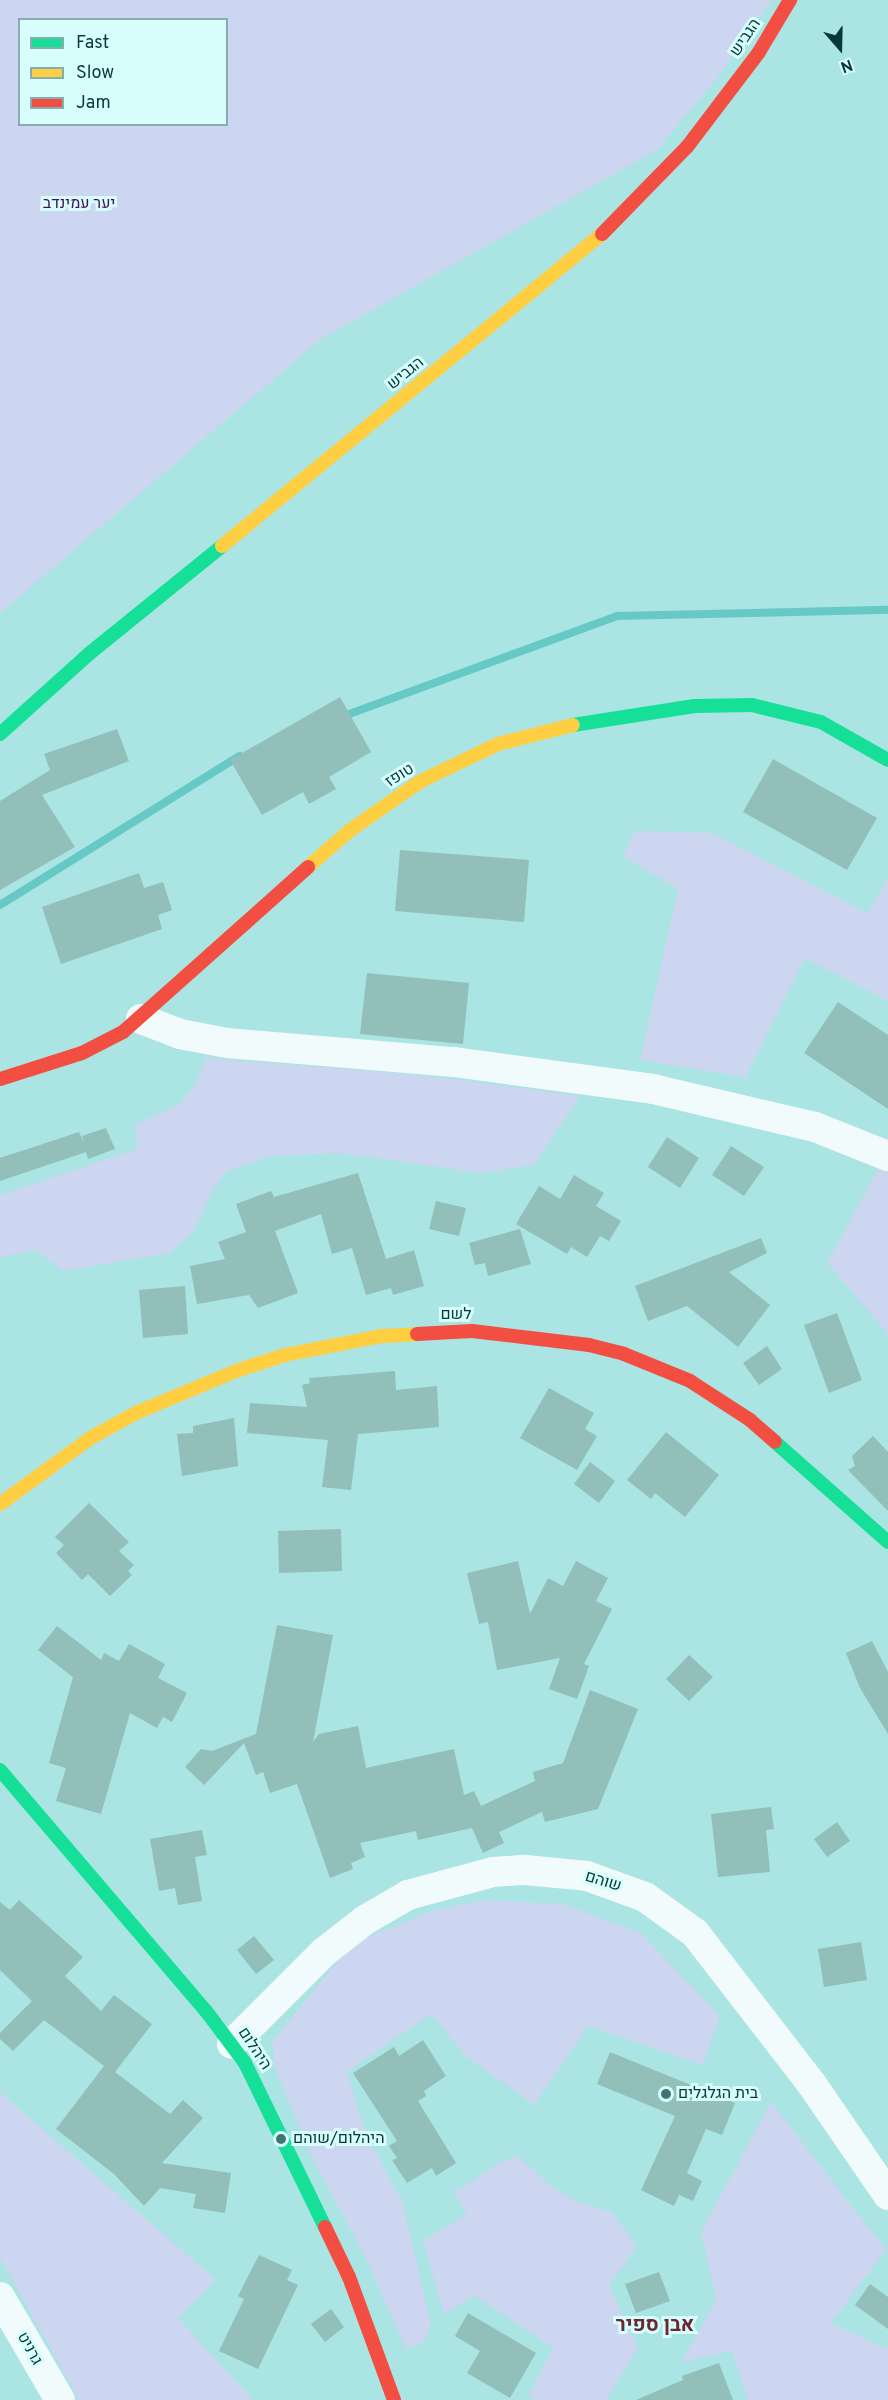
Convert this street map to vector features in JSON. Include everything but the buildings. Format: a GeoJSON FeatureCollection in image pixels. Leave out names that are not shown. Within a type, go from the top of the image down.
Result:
{"type":"FeatureCollection","features":[{"type":"Feature","properties":{"kind":"street","name":"הגביש"},"geometry":{"type":"LineString","coordinates":[[0,734],[90,653],[527,299],[613,224],[687,147],[759,52],[790,0]]}},
{"type":"Feature","properties":{"kind":"street","name":"טופז"},"geometry":{"type":"LineString","coordinates":[[0,1079],[98,1046],[141,1019],[348,831],[421,781],[498,744],[582,723],[695,706],[743,705],[788,711],[821,722],[888,760]]}},
{"type":"Feature","properties":{"kind":"street"},"geometry":{"type":"LineString","coordinates":[[141,1019],[180,1034],[227,1043],[454,1062],[653,1089],[815,1127],[888,1156]]}},
{"type":"Feature","properties":{"kind":"street","name":"לשם"},"geometry":{"type":"LineString","coordinates":[[0,1504],[92,1437],[138,1412],[236,1371],[285,1355],[382,1336],[472,1331],[589,1345],[624,1354],[690,1381],[750,1420],[888,1542]]}},
{"type":"Feature","properties":{"kind":"street","name":"היהלום"},"geometry":{"type":"LineString","coordinates":[[0,1770],[232,2044],[257,2084],[342,2263],[394,2400]]}},
{"type":"Feature","properties":{"kind":"street","name":"שוהם"},"geometry":{"type":"LineString","coordinates":[[232,2044],[324,1952],[365,1920],[408,1895],[493,1872],[525,1870],[587,1876],[645,1897],[695,1933],[811,2083],[888,2195]]}},
{"type":"Feature","properties":{"kind":"street","name":"גרניט"},"geometry":{"type":"LineString","coordinates":[[0,2297],[60,2400]]}},
{"type":"Feature","properties":{"kind":"green space","name":"יער עמינדב"},"geometry":{"type":"Polygon","coordinates":[[[0,0],[772,0],[722,72],[657,150],[321,339],[0,613],[0,0]]]}},
{"type":"Feature","properties":{"kind":"green space"},"geometry":{"type":"Polygon","coordinates":[[[635,831],[712,833],[867,913],[888,879],[888,1001],[805,958],[746,1077],[640,1060],[678,889],[623,856],[635,831]]]}},
{"type":"Feature","properties":{"kind":"green space"},"geometry":{"type":"Polygon","coordinates":[[[206,1058],[430,1076],[580,1096],[534,1165],[481,1173],[339,1153],[271,1156],[227,1171],[212,1191],[194,1231],[169,1253],[63,1271],[35,1250],[0,1257],[0,1195],[137,1149],[135,1124],[178,1105],[193,1089],[206,1058]]]}},
{"type":"Feature","properties":{"kind":"green space"},"geometry":{"type":"Polygon","coordinates":[[[879,1167],[888,1172],[888,1334],[827,1263],[879,1167]]]}},
{"type":"Feature","properties":{"kind":"green space"},"geometry":{"type":"Polygon","coordinates":[[[486,1900],[563,1904],[641,1933],[720,2016],[703,2065],[588,2026],[534,2105],[466,2056],[431,2014],[347,2072],[366,2133],[403,2203],[431,2327],[425,2341],[406,2349],[365,2257],[312,2158],[275,2068],[272,2042],[345,1952],[361,1940],[434,1910],[486,1900]]]}},
{"type":"Feature","properties":{"kind":"green space"},"geometry":{"type":"Polygon","coordinates":[[[0,2092],[216,2280],[178,2318],[253,2400],[79,2400],[0,2258],[0,2092]]]}},
{"type":"Feature","properties":{"kind":"green space"},"geometry":{"type":"Polygon","coordinates":[[[771,2102],[886,2250],[831,2323],[888,2349],[888,2400],[748,2400],[732,2351],[682,2362],[716,2299],[701,2232],[771,2102]]]}},
{"type":"Feature","properties":{"kind":"green space"},"geometry":{"type":"Polygon","coordinates":[[[518,2156],[552,2187],[576,2201],[612,2212],[637,2247],[609,2285],[638,2348],[606,2400],[536,2400],[528,2396],[553,2348],[475,2296],[444,2314],[423,2241],[467,2214],[453,2193],[502,2161],[518,2156]]]}},
{"type":"Feature","properties":{"kind":"waterway"},"geometry":{"type":"LineString","coordinates":[[341,717],[617,616],[888,610]]}},
{"type":"Feature","properties":{"kind":"waterway"},"geometry":{"type":"LineString","coordinates":[[0,905],[239,756]]}},
{"type":"Feature","properties":{"kind":"traffic: fast"},"geometry":{"type":"LineString","coordinates":[[0,734],[90,653],[222,546]]}},
{"type":"Feature","properties":{"kind":"traffic: fast"},"geometry":{"type":"LineString","coordinates":[[573,725],[695,706],[752,705],[821,722],[888,760]]}},
{"type":"Feature","properties":{"kind":"traffic: fast"},"geometry":{"type":"LineString","coordinates":[[775,1442],[888,1542]]}},
{"type":"Feature","properties":{"kind":"traffic: fast"},"geometry":{"type":"LineString","coordinates":[[0,1770],[206,2011],[245,2063],[325,2227]]}},
{"type":"Feature","properties":{"kind":"traffic: slow"},"geometry":{"type":"LineString","coordinates":[[222,546],[602,234]]}},
{"type":"Feature","properties":{"kind":"traffic: slow"},"geometry":{"type":"LineString","coordinates":[[308,867],[349,831],[421,781],[498,744],[573,725]]}},
{"type":"Feature","properties":{"kind":"traffic: slow"},"geometry":{"type":"LineString","coordinates":[[0,1504],[92,1437],[138,1412],[236,1371],[285,1355],[382,1336],[417,1334]]}},
{"type":"Feature","properties":{"kind":"traffic: jam"},"geometry":{"type":"LineString","coordinates":[[602,234],[687,147],[759,52],[790,0]]}},
{"type":"Feature","properties":{"kind":"traffic: jam"},"geometry":{"type":"LineString","coordinates":[[0,1079],[82,1053],[123,1032],[308,867]]}},
{"type":"Feature","properties":{"kind":"traffic: jam"},"geometry":{"type":"LineString","coordinates":[[417,1334],[472,1331],[589,1345],[624,1354],[690,1381],[750,1420],[775,1442]]}},
{"type":"Feature","properties":{"kind":"traffic: jam"},"geometry":{"type":"LineString","coordinates":[[325,2227],[349,2277],[394,2400]]}},
{"type":"Feature","properties":{"kind":"place","name":"בית הגלגלים"},"geometry":{"type":"Point","coordinates":[666,2094]}},
{"type":"Feature","properties":{"kind":"place","name":"היהלום/שוהם"},"geometry":{"type":"Point","coordinates":[281,2139]}},
{"type":"Feature","properties":{"kind":"district","name":"אבן ספיר"},"geometry":{"type":"Point","coordinates":[655,2326]}}]}
